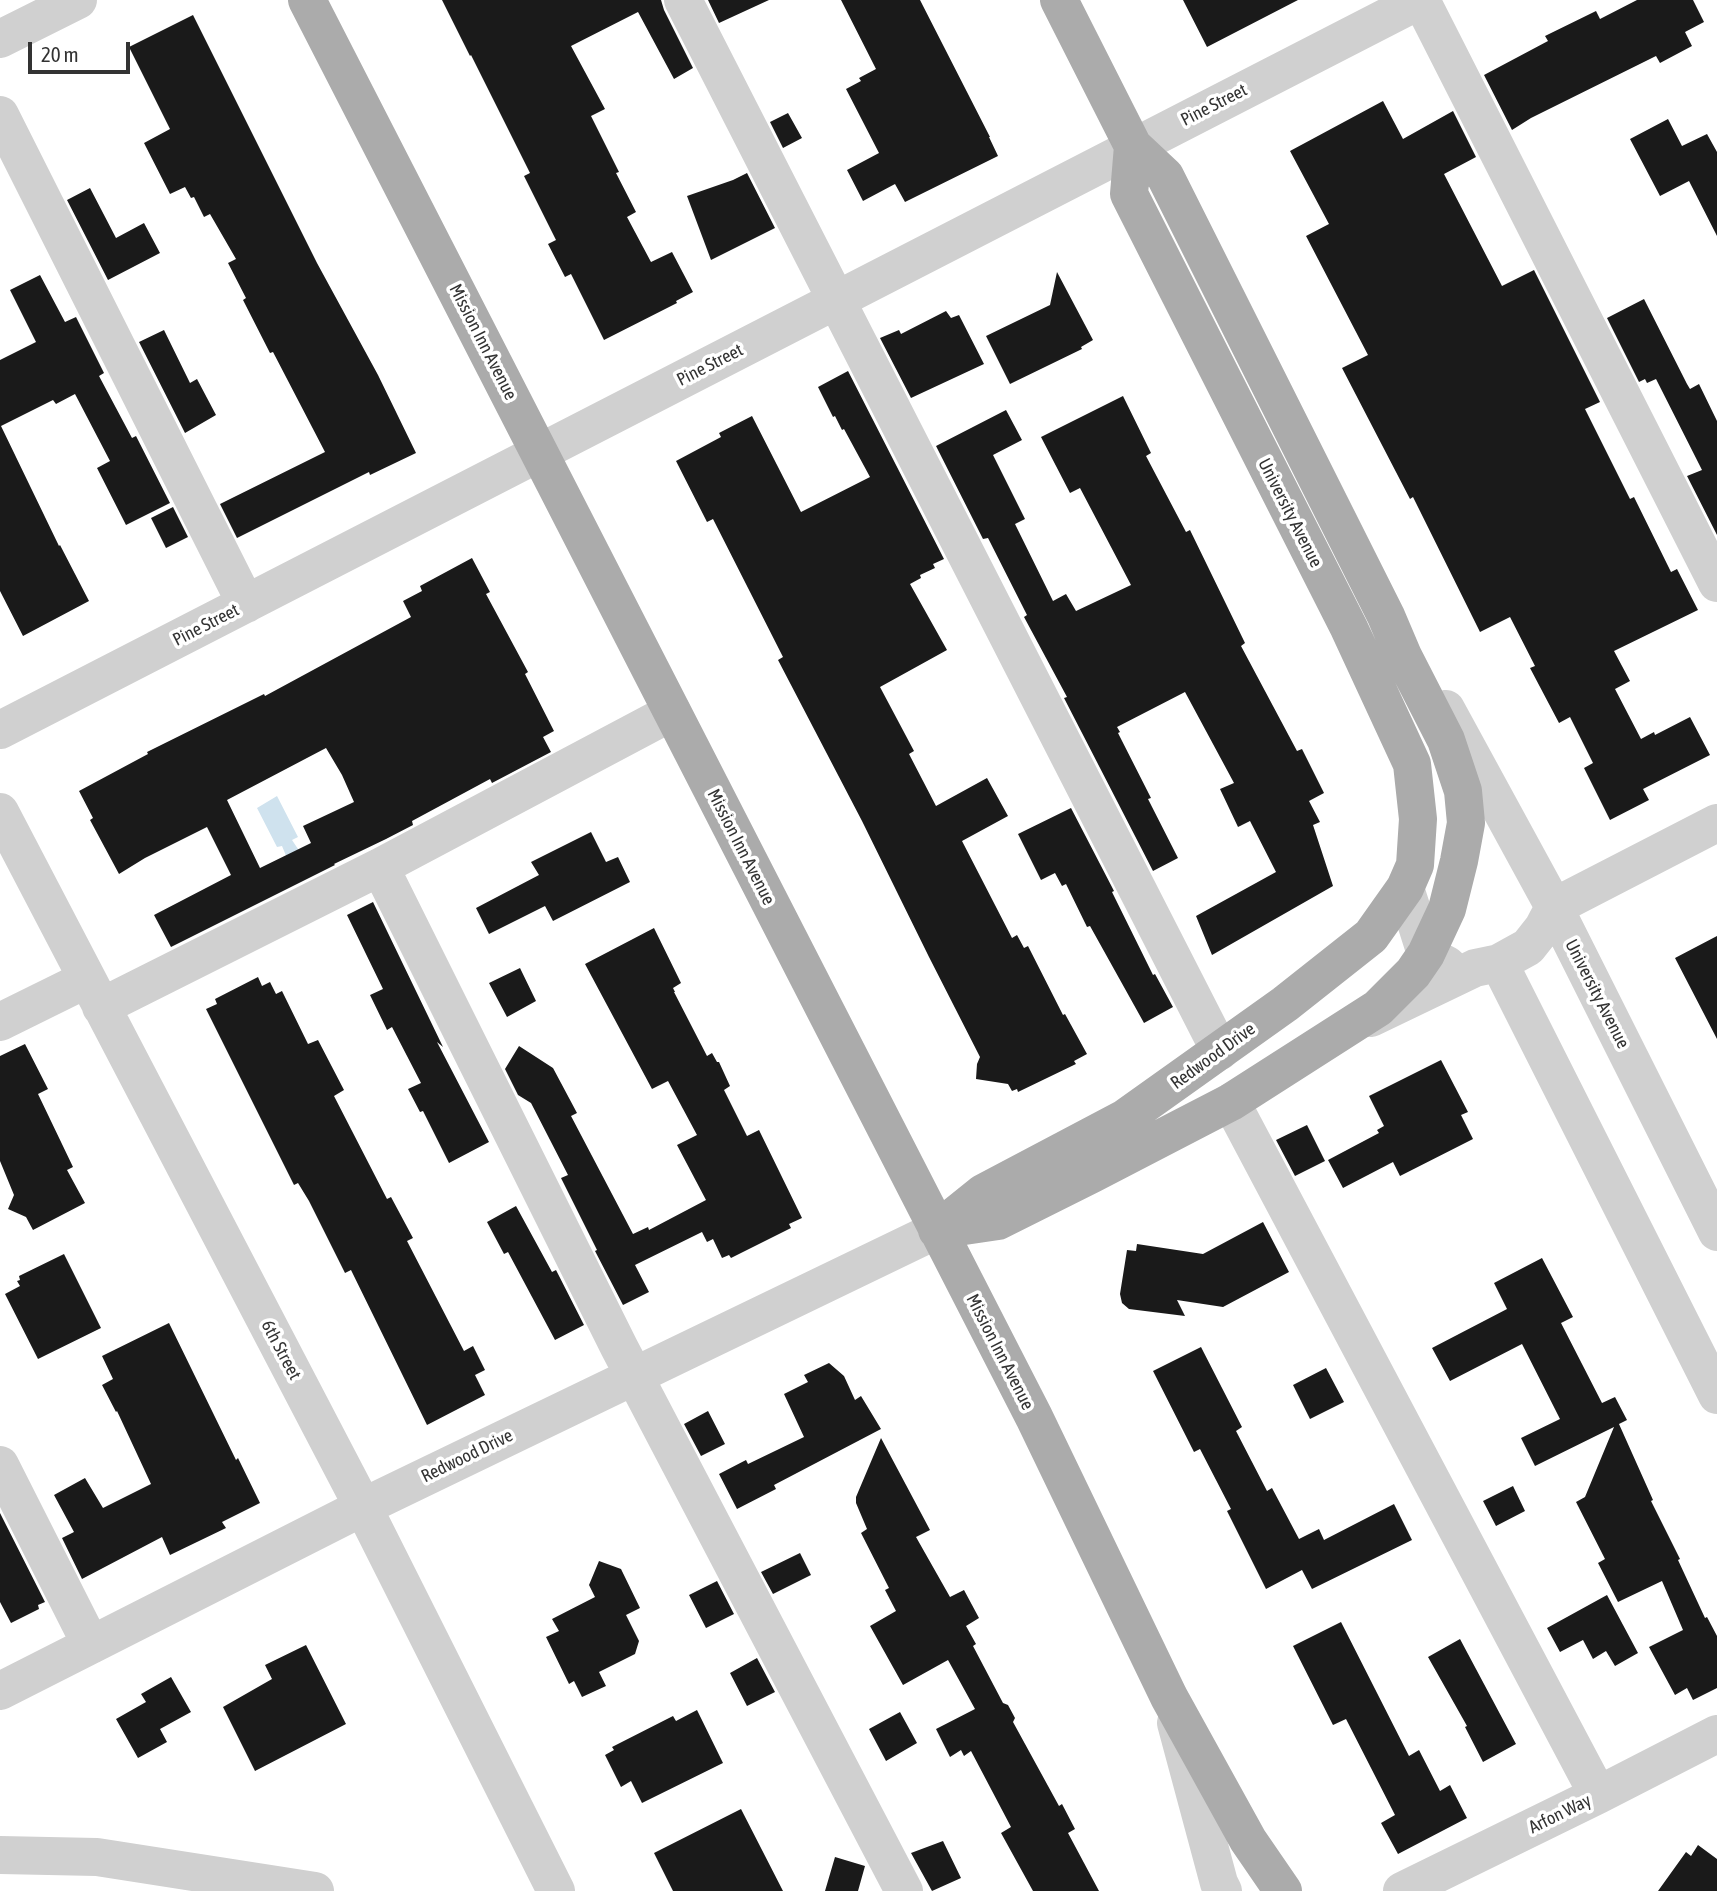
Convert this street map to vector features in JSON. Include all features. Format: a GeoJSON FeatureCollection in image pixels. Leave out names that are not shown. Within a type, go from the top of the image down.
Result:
{"type":"FeatureCollection","features":[{"type":"Feature","properties":{"kind":"main road","name":"Mission Inn Avenue"},"geometry":{"type":"LineString","coordinates":[[307,0],[1034,1417],[1170,1697],[1248,1840],[1283,1891]]}},
{"type":"Feature","properties":{"kind":"main road","name":"University Avenue"},"geometry":{"type":"LineString","coordinates":[[1059,0],[1133,146],[1165,176],[1446,740],[1463,791],[1466,823],[1447,909],[1426,954]]}},
{"type":"Feature","properties":{"kind":"main road","name":"University Avenue"},"geometry":{"type":"LineString","coordinates":[[1133,146],[1129,194],[1349,628],[1412,764],[1418,819],[1415,865],[1405,888]]}},
{"type":"Feature","properties":{"kind":"main road","name":"Redwood Drive"},"geometry":{"type":"LineString","coordinates":[[937,1230],[983,1193],[1125,1118],[1285,1004],[1371,936],[1405,888]]}},
{"type":"Feature","properties":{"kind":"main road","name":"Redwood Drive"},"geometry":{"type":"LineString","coordinates":[[937,1230],[998,1222],[1231,1102],[1378,1008],[1413,973],[1426,954]]}},
{"type":"Feature","properties":{"kind":"street"},"geometry":{"type":"LineString","coordinates":[[0,39],[78,0]]}},
{"type":"Feature","properties":{"kind":"street"},"geometry":{"type":"LineString","coordinates":[[683,0],[1220,1051]]}},
{"type":"Feature","properties":{"kind":"street"},"geometry":{"type":"LineString","coordinates":[[1420,0],[1717,583]]}},
{"type":"Feature","properties":{"kind":"street","name":"Pine Street"},"geometry":{"type":"LineString","coordinates":[[0,730],[1420,0]]}},
{"type":"Feature","properties":{"kind":"street"},"geometry":{"type":"LineString","coordinates":[[0,115],[246,604]]}},
{"type":"Feature","properties":{"kind":"street","name":"University Avenue"},"geometry":{"type":"LineString","coordinates":[[1385,616],[1412,646],[1554,907],[1717,1232]]}},
{"type":"Feature","properties":{"kind":"street"},"geometry":{"type":"LineString","coordinates":[[0,1022],[94,993],[380,867],[672,712]]}},
{"type":"Feature","properties":{"kind":"street","name":"6th Street"},"geometry":{"type":"LineString","coordinates":[[0,812],[363,1507],[556,1891]]}},
{"type":"Feature","properties":{"kind":"street"},"geometry":{"type":"LineString","coordinates":[[1554,907],[1717,823]]}},
{"type":"Feature","properties":{"kind":"street"},"geometry":{"type":"LineString","coordinates":[[380,867],[634,1375],[904,1891]]}},
{"type":"Feature","properties":{"kind":"street"},"geometry":{"type":"LineString","coordinates":[[1405,888],[1426,954],[1450,966],[1487,966],[1717,1395]]}},
{"type":"Feature","properties":{"kind":"street","name":"Redwood Drive"},"geometry":{"type":"LineString","coordinates":[[1344,1031],[1528,947],[1554,907]]}},
{"type":"Feature","properties":{"kind":"street"},"geometry":{"type":"LineString","coordinates":[[1231,1102],[1598,1795]]}},
{"type":"Feature","properties":{"kind":"street","name":"Redwood Drive"},"geometry":{"type":"LineString","coordinates":[[0,1691],[363,1507],[937,1230]]}},
{"type":"Feature","properties":{"kind":"street"},"geometry":{"type":"LineString","coordinates":[[0,1465],[91,1645]]}},
{"type":"Feature","properties":{"kind":"street","name":"Mission Inn Avenue"},"geometry":{"type":"LineString","coordinates":[[1170,1697],[1223,1891]]}},
{"type":"Feature","properties":{"kind":"street","name":"Arfon Way"},"geometry":{"type":"LineString","coordinates":[[1402,1891],[1717,1734]]}},
{"type":"Feature","properties":{"kind":"street"},"geometry":{"type":"LineString","coordinates":[[0,1855],[97,1857],[315,1891]]}},
{"type":"Feature","properties":{"kind":"water"},"geometry":{"type":"Polygon","coordinates":[[[277,796],[298,837],[292,840],[300,852],[287,858],[282,846],[277,847],[257,808],[277,796]]]}},
{"type":"Feature","properties":{"kind":"building"},"geometry":{"type":"Polygon","coordinates":[[[442,0],[661,0],[693,68],[674,79],[638,12],[571,46],[605,109],[591,116],[636,212],[627,217],[651,262],[672,252],[693,292],[604,340],[571,274],[565,277],[548,244],[556,240],[524,176],[530,173],[442,0]]]}},
{"type":"Feature","properties":{"kind":"building"},"geometry":{"type":"Polygon","coordinates":[[[708,0],[769,0],[719,23],[708,0]]]}},
{"type":"Feature","properties":{"kind":"building"},"geometry":{"type":"Polygon","coordinates":[[[841,0],[920,0],[998,156],[905,202],[895,184],[863,201],[847,170],[879,153],[846,89],[876,69],[841,0]]]}},
{"type":"Feature","properties":{"kind":"building"},"geometry":{"type":"Polygon","coordinates":[[[1183,0],[1298,0],[1207,47],[1183,0]]]}},
{"type":"Feature","properties":{"kind":"building"},"geometry":{"type":"Polygon","coordinates":[[[1637,0],[1693,0],[1704,22],[1685,32],[1692,46],[1660,63],[1656,56],[1512,130],[1484,75],[1548,41],[1545,36],[1596,11],[1600,19],[1637,0]]]}},
{"type":"Feature","properties":{"kind":"building"},"geometry":{"type":"Polygon","coordinates":[[[193,15],[416,453],[370,475],[369,472],[237,538],[220,504],[325,452],[243,300],[246,298],[228,263],[236,259],[210,214],[204,217],[194,197],[191,198],[185,187],[170,194],[144,143],[170,129],[129,47],[193,15]]]}},
{"type":"Feature","properties":{"kind":"building"},"geometry":{"type":"Polygon","coordinates":[[[1383,101],[1403,139],[1453,111],[1476,157],[1444,174],[1502,286],[1534,270],[1600,402],[1585,409],[1630,499],[1634,497],[1671,572],[1677,569],[1698,610],[1614,651],[1630,681],[1615,689],[1641,739],[1690,717],[1710,755],[1643,789],[1649,800],[1610,820],[1584,768],[1593,763],[1570,717],[1559,723],[1530,668],[1535,666],[1510,617],[1480,632],[1413,497],[1410,499],[1342,368],[1368,355],[1306,236],[1329,224],[1290,151],[1383,101]]]}},
{"type":"Feature","properties":{"kind":"building"},"geometry":{"type":"Polygon","coordinates":[[[788,113],[802,138],[783,148],[770,122],[788,113]]]}},
{"type":"Feature","properties":{"kind":"building"},"geometry":{"type":"Polygon","coordinates":[[[1668,119],[1682,146],[1707,134],[1717,152],[1717,236],[1689,181],[1660,196],[1630,139],[1668,119]]]}},
{"type":"Feature","properties":{"kind":"building"},"geometry":{"type":"Polygon","coordinates":[[[747,173],[775,228],[711,260],[687,196],[747,173]]]}},
{"type":"Feature","properties":{"kind":"building"},"geometry":{"type":"Polygon","coordinates":[[[90,188],[116,238],[144,223],[160,253],[108,280],[67,200],[90,188]]]}},
{"type":"Feature","properties":{"kind":"building"},"geometry":{"type":"Polygon","coordinates":[[[1057,272],[1093,340],[1081,347],[1082,349],[1010,384],[986,336],[1050,305],[1057,272]]]}},
{"type":"Feature","properties":{"kind":"building"},"geometry":{"type":"Polygon","coordinates":[[[40,275],[65,322],[76,317],[104,373],[99,376],[132,438],[136,436],[170,503],[126,525],[97,468],[110,461],[75,394],[56,404],[53,400],[1,426],[89,601],[23,636],[0,591],[0,360],[36,342],[10,290],[40,275]]]}},
{"type":"Feature","properties":{"kind":"building"},"geometry":{"type":"Polygon","coordinates":[[[1644,299],[1687,384],[1690,389],[1699,384],[1717,421],[1717,535],[1687,476],[1702,470],[1656,379],[1647,383],[1645,379],[1639,382],[1607,318],[1644,299]]]}},
{"type":"Feature","properties":{"kind":"building"},"geometry":{"type":"Polygon","coordinates":[[[946,311],[951,318],[959,315],[984,364],[911,398],[880,338],[899,330],[901,334],[946,311]]]}},
{"type":"Feature","properties":{"kind":"building"},"geometry":{"type":"Polygon","coordinates":[[[164,330],[190,383],[197,379],[216,415],[185,433],[139,342],[164,330]]]}},
{"type":"Feature","properties":{"kind":"building"},"geometry":{"type":"Polygon","coordinates":[[[848,371],[944,559],[933,564],[935,568],[920,575],[921,578],[910,584],[947,650],[880,687],[914,751],[909,754],[936,806],[987,778],[1008,816],[962,841],[1012,938],[1017,935],[1024,948],[1028,946],[1063,1015],[1065,1014],[1087,1054],[1074,1061],[1076,1064],[1018,1092],[1017,1089],[1012,1091],[1008,1084],[976,1079],[980,1057],[778,660],[783,657],[713,519],[707,522],[676,461],[721,437],[719,433],[752,416],[801,512],[870,477],[818,387],[848,371]]]}},
{"type":"Feature","properties":{"kind":"building"},"geometry":{"type":"Polygon","coordinates":[[[1123,396],[1151,453],[1146,456],[1186,532],[1190,530],[1245,643],[1241,646],[1297,751],[1302,749],[1324,793],[1309,801],[1320,822],[1313,825],[1333,886],[1212,955],[1196,916],[1276,872],[1250,821],[1238,827],[1220,789],[1234,783],[1185,692],[1117,727],[1151,798],[1148,799],[1178,858],[1153,871],[1064,698],[1067,697],[1024,617],[1027,615],[988,538],[983,539],[936,446],[1006,410],[1022,440],[993,455],[1025,519],[1015,524],[1053,601],[1066,594],[1076,611],[1131,585],[1080,488],[1070,493],[1041,437],[1123,396]]]}},
{"type":"Feature","properties":{"kind":"building"},"geometry":{"type":"Polygon","coordinates":[[[173,507],[188,537],[166,548],[151,518],[173,507]]]}},
{"type":"Feature","properties":{"kind":"building"},"geometry":{"type":"Polygon","coordinates":[[[472,558],[490,592],[486,594],[528,672],[525,674],[554,731],[543,737],[551,752],[492,783],[490,779],[412,821],[413,825],[171,947],[154,915],[231,875],[207,827],[119,874],[90,820],[93,818],[79,791],[148,754],[147,752],[264,694],[265,696],[411,617],[403,601],[422,591],[420,586],[472,558]],[[326,748],[227,800],[260,868],[311,843],[303,826],[354,802],[326,748]]]}},
{"type":"Feature","properties":{"kind":"building"},"geometry":{"type":"Polygon","coordinates":[[[1071,808],[1153,975],[1155,974],[1173,1007],[1144,1023],[1090,926],[1087,927],[1066,884],[1062,886],[1055,873],[1041,880],[1018,834],[1071,808]]]}},
{"type":"Feature","properties":{"kind":"building"},"geometry":{"type":"Polygon","coordinates":[[[591,832],[606,862],[618,857],[630,882],[553,921],[545,906],[489,934],[476,908],[539,875],[531,862],[591,832]]]}},
{"type":"Feature","properties":{"kind":"building"},"geometry":{"type":"Polygon","coordinates":[[[373,902],[443,1047],[437,1042],[489,1142],[449,1163],[423,1111],[420,1112],[408,1089],[421,1083],[392,1027],[387,1030],[370,995],[383,989],[347,915],[373,902]]]}},
{"type":"Feature","properties":{"kind":"building"},"geometry":{"type":"Polygon","coordinates":[[[654,928],[681,983],[673,988],[674,992],[707,1056],[712,1053],[719,1062],[730,1086],[724,1090],[747,1136],[759,1130],[802,1218],[789,1224],[791,1228],[731,1258],[729,1255],[722,1258],[713,1239],[707,1242],[702,1232],[635,1265],[649,1292],[623,1305],[561,1178],[568,1175],[531,1103],[518,1095],[505,1069],[519,1046],[553,1068],[577,1113],[571,1116],[633,1234],[648,1227],[649,1230],[706,1200],[677,1145],[697,1135],[668,1081],[652,1089],[585,964],[654,928]]]}},
{"type":"Feature","properties":{"kind":"building"},"geometry":{"type":"Polygon","coordinates":[[[1717,936],[1717,1039],[1675,958],[1717,936]]]}},
{"type":"Feature","properties":{"kind":"building"},"geometry":{"type":"Polygon","coordinates":[[[520,968],[536,1001],[507,1017],[489,983],[520,968]]]}},
{"type":"Feature","properties":{"kind":"building"},"geometry":{"type":"Polygon","coordinates":[[[258,977],[262,986],[270,982],[276,994],[282,991],[308,1044],[318,1040],[344,1090],[334,1096],[387,1199],[391,1197],[413,1238],[407,1241],[464,1351],[473,1346],[485,1370],[475,1375],[485,1395],[427,1425],[351,1270],[345,1273],[309,1201],[298,1183],[294,1185],[206,1009],[217,1004],[215,999],[258,977]]]}},
{"type":"Feature","properties":{"kind":"building"},"geometry":{"type":"Polygon","coordinates":[[[25,1044],[48,1089],[38,1094],[73,1167],[67,1170],[85,1203],[33,1230],[26,1217],[8,1209],[14,1195],[0,1161],[0,1056],[25,1044]]]}},
{"type":"Feature","properties":{"kind":"building"},"geometry":{"type":"Polygon","coordinates":[[[1441,1060],[1468,1112],[1461,1115],[1473,1139],[1400,1176],[1393,1162],[1343,1188],[1328,1160],[1379,1133],[1377,1130],[1384,1126],[1369,1096],[1441,1060]]]}},
{"type":"Feature","properties":{"kind":"building"},"geometry":{"type":"Polygon","coordinates":[[[1307,1125],[1325,1161],[1295,1176],[1276,1140],[1307,1125]]]}},
{"type":"Feature","properties":{"kind":"building"},"geometry":{"type":"Polygon","coordinates":[[[516,1206],[552,1272],[556,1270],[584,1325],[555,1340],[508,1252],[504,1254],[487,1222],[516,1206]]]}},
{"type":"Feature","properties":{"kind":"building"},"geometry":{"type":"Polygon","coordinates":[[[1263,1222],[1289,1272],[1223,1307],[1177,1300],[1185,1316],[1129,1309],[1122,1303],[1120,1294],[1127,1250],[1136,1251],[1137,1244],[1203,1254],[1263,1222]]]}},
{"type":"Feature","properties":{"kind":"building"},"geometry":{"type":"Polygon","coordinates":[[[64,1254],[101,1328],[38,1359],[5,1294],[20,1286],[17,1281],[20,1280],[19,1276],[64,1254]]]}},
{"type":"Feature","properties":{"kind":"building"},"geometry":{"type":"Polygon","coordinates":[[[1542,1258],[1573,1317],[1561,1323],[1602,1403],[1615,1397],[1627,1420],[1619,1424],[1653,1500],[1651,1501],[1705,1618],[1707,1617],[1717,1636],[1717,1688],[1693,1700],[1687,1688],[1675,1695],[1649,1647],[1683,1630],[1662,1581],[1618,1602],[1598,1563],[1605,1559],[1576,1502],[1585,1497],[1614,1427],[1535,1466],[1521,1438],[1560,1419],[1522,1344],[1450,1381],[1432,1348],[1507,1309],[1494,1283],[1542,1258]]]}},
{"type":"Feature","properties":{"kind":"building"},"geometry":{"type":"Polygon","coordinates":[[[169,1323],[260,1503],[222,1522],[226,1528],[170,1555],[162,1537],[82,1579],[62,1538],[74,1532],[54,1495],[85,1478],[103,1508],[151,1484],[102,1385],[113,1379],[102,1356],[169,1323]]]}},
{"type":"Feature","properties":{"kind":"building"},"geometry":{"type":"Polygon","coordinates":[[[1201,1347],[1242,1427],[1236,1431],[1267,1491],[1272,1488],[1299,1539],[1319,1529],[1324,1540],[1394,1504],[1412,1540],[1312,1589],[1302,1570],[1266,1589],[1227,1511],[1231,1509],[1200,1449],[1194,1452],[1153,1371],[1201,1347]]]}},
{"type":"Feature","properties":{"kind":"building"},"geometry":{"type":"Polygon","coordinates":[[[829,1363],[844,1376],[855,1400],[861,1396],[881,1429],[774,1485],[776,1489],[737,1509],[719,1474],[746,1460],[748,1464],[804,1437],[784,1394],[808,1382],[804,1375],[829,1363]]]}},
{"type":"Feature","properties":{"kind":"building"},"geometry":{"type":"Polygon","coordinates":[[[1326,1368],[1344,1402],[1310,1419],[1293,1385],[1326,1368]]]}},
{"type":"Feature","properties":{"kind":"building"},"geometry":{"type":"Polygon","coordinates":[[[708,1411],[725,1444],[701,1456],[684,1424],[708,1411]]]}},
{"type":"Feature","properties":{"kind":"building"},"geometry":{"type":"Polygon","coordinates":[[[881,1438],[930,1530],[916,1537],[950,1597],[964,1590],[979,1618],[966,1626],[976,1644],[973,1646],[1003,1703],[1008,1705],[1015,1718],[1013,1722],[1059,1806],[1062,1804],[1075,1829],[1068,1833],[1099,1891],[1033,1891],[1001,1833],[1011,1827],[971,1751],[964,1756],[961,1750],[950,1757],[936,1729],[975,1709],[948,1660],[903,1685],[870,1626],[896,1611],[885,1590],[889,1588],[861,1533],[867,1529],[856,1503],[856,1497],[881,1438]]]}},
{"type":"Feature","properties":{"kind":"building"},"geometry":{"type":"Polygon","coordinates":[[[1513,1486],[1525,1511],[1496,1526],[1483,1501],[1513,1486]]]}},
{"type":"Feature","properties":{"kind":"building"},"geometry":{"type":"Polygon","coordinates":[[[0,1513],[45,1602],[38,1605],[39,1609],[11,1623],[0,1602],[0,1513]]]}},
{"type":"Feature","properties":{"kind":"building"},"geometry":{"type":"Polygon","coordinates":[[[800,1553],[811,1575],[773,1594],[761,1572],[800,1553]]]}},
{"type":"Feature","properties":{"kind":"building"},"geometry":{"type":"Polygon","coordinates":[[[599,1561],[621,1569],[640,1608],[626,1615],[639,1641],[635,1654],[599,1672],[606,1686],[582,1697],[574,1681],[569,1684],[546,1637],[559,1631],[552,1619],[595,1597],[589,1585],[599,1561]]]}},
{"type":"Feature","properties":{"kind":"building"},"geometry":{"type":"Polygon","coordinates":[[[717,1581],[734,1614],[706,1628],[689,1595],[717,1581]]]}},
{"type":"Feature","properties":{"kind":"building"},"geometry":{"type":"Polygon","coordinates":[[[1607,1595],[1638,1653],[1615,1666],[1606,1651],[1593,1659],[1583,1640],[1560,1652],[1547,1628],[1607,1595]]]}},
{"type":"Feature","properties":{"kind":"building"},"geometry":{"type":"Polygon","coordinates":[[[1341,1622],[1409,1756],[1419,1750],[1440,1791],[1450,1785],[1467,1818],[1398,1854],[1381,1823],[1395,1815],[1346,1719],[1333,1725],[1293,1646],[1341,1622]]]}},
{"type":"Feature","properties":{"kind":"building"},"geometry":{"type":"Polygon","coordinates":[[[1460,1639],[1516,1744],[1483,1762],[1465,1727],[1467,1726],[1428,1657],[1460,1639]]]}},
{"type":"Feature","properties":{"kind":"building"},"geometry":{"type":"Polygon","coordinates":[[[306,1645],[346,1724],[255,1771],[223,1707],[272,1679],[265,1665],[306,1645]]]}},
{"type":"Feature","properties":{"kind":"building"},"geometry":{"type":"Polygon","coordinates":[[[757,1658],[775,1692],[747,1706],[730,1673],[757,1658]]]}},
{"type":"Feature","properties":{"kind":"building"},"geometry":{"type":"Polygon","coordinates":[[[171,1677],[191,1712],[160,1729],[167,1742],[138,1758],[116,1719],[146,1702],[141,1694],[171,1677]]]}},
{"type":"Feature","properties":{"kind":"building"},"geometry":{"type":"Polygon","coordinates":[[[697,1710],[723,1763],[642,1803],[631,1781],[621,1787],[605,1755],[614,1750],[612,1747],[673,1716],[676,1721],[697,1710]]]}},
{"type":"Feature","properties":{"kind":"building"},"geometry":{"type":"Polygon","coordinates":[[[900,1712],[917,1743],[886,1761],[869,1729],[900,1712]]]}},
{"type":"Feature","properties":{"kind":"building"},"geometry":{"type":"Polygon","coordinates":[[[741,1809],[783,1891],[673,1891],[654,1853],[741,1809]]]}},
{"type":"Feature","properties":{"kind":"building"},"geometry":{"type":"Polygon","coordinates":[[[943,1841],[961,1878],[932,1891],[911,1853],[943,1841]]]}},
{"type":"Feature","properties":{"kind":"building"},"geometry":{"type":"Polygon","coordinates":[[[1698,1845],[1717,1859],[1717,1891],[1658,1891],[1686,1852],[1691,1856],[1698,1845]]]}},
{"type":"Feature","properties":{"kind":"building"},"geometry":{"type":"Polygon","coordinates":[[[835,1857],[865,1866],[858,1891],[825,1891],[835,1857]]]}}]}
